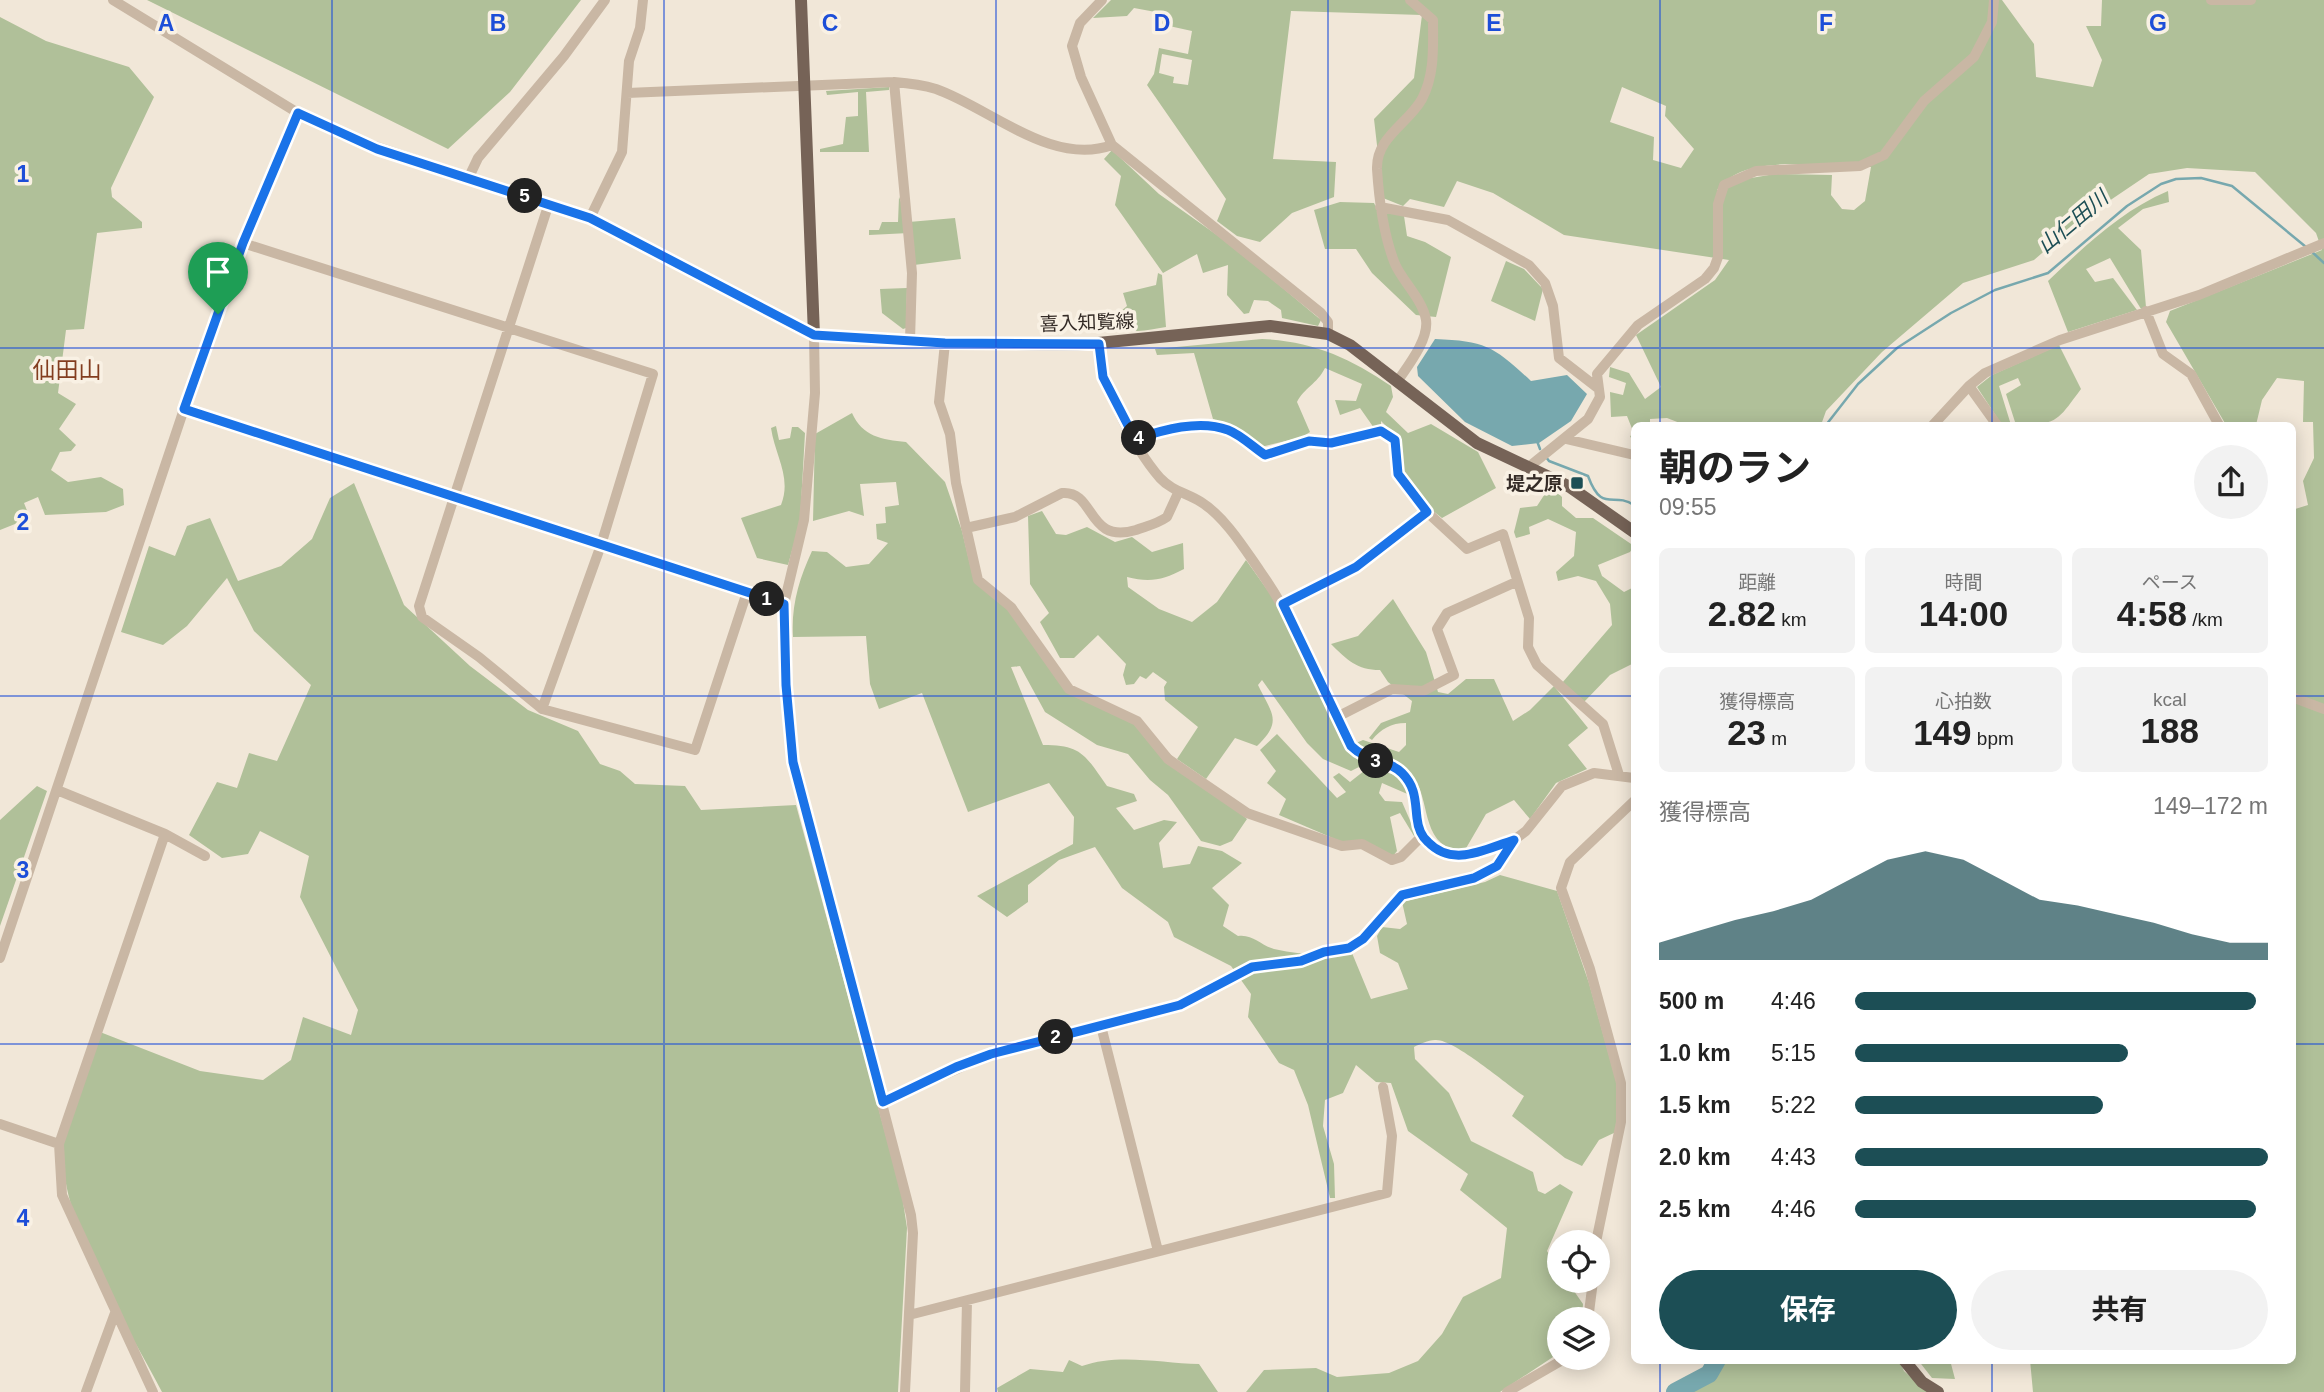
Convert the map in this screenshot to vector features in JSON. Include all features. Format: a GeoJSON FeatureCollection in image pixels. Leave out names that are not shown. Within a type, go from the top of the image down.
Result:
{"type":"FeatureCollection","features":[{"type":"Feature","properties":{"kind":"main road"},"geometry":{"type":"LineString","coordinates":[[801,0],[814,335]]}},
{"type":"Feature","properties":{"kind":"main road","name":"喜入知覧線"},"geometry":{"type":"LineString","coordinates":[[814,335],[945,343],[1099,344],[1270,326],[1328,334],[1350,345],[1477,443],[1570,487],[1631,530]]}},
{"type":"Feature","properties":{"kind":"main road"},"geometry":{"type":"LineString","coordinates":[[1907,1364],[1922,1382],[1938,1392]]}},
{"type":"Feature","properties":{"kind":"street"},"geometry":{"type":"LineString","coordinates":[[113,0],[298,113],[365,144],[590,218],[814,335],[815,393],[804,520],[784,604],[786,685],[793,762],[911,1215],[913,1233],[905,1392]]}},
{"type":"Feature","properties":{"kind":"street"},"geometry":{"type":"LineString","coordinates":[[468,179],[478,158],[564,56],[606,0]]}},
{"type":"Feature","properties":{"kind":"street"},"geometry":{"type":"LineString","coordinates":[[590,218],[622,152],[629,61],[642,19],[643,0]]}},
{"type":"Feature","properties":{"kind":"street"},"geometry":{"type":"LineString","coordinates":[[1101,0],[1080,23],[1072,46],[1081,77],[1112,145],[1321,313],[1328,322],[1328,334]]}},
{"type":"Feature","properties":{"kind":"street"},"geometry":{"type":"LineString","coordinates":[[1397,382],[1423,337],[1426,320],[1395,264],[1380,206],[1377,165],[1384,141],[1410,116],[1422,98],[1432,72],[1433,20],[1410,0]]}},
{"type":"Feature","properties":{"kind":"street"},"geometry":{"type":"LineString","coordinates":[[1530,466],[1588,419],[1600,397],[1597,374],[1638,325],[1705,279],[1714,268],[1718,257],[1718,204],[1724,185],[1756,171],[1860,166],[1876,160],[1900,136],[1924,101],[1974,57],[1992,22],[1994,0]]}},
{"type":"Feature","properties":{"kind":"street"},"geometry":{"type":"LineString","coordinates":[[2211,0],[2251,0]]}},
{"type":"Feature","properties":{"kind":"street"},"geometry":{"type":"LineString","coordinates":[[627,93],[894,82],[935,89],[1042,143],[1063,148],[1112,145]]}},
{"type":"Feature","properties":{"kind":"street"},"geometry":{"type":"LineString","coordinates":[[894,82],[912,273],[910,340]]}},
{"type":"Feature","properties":{"kind":"street"},"geometry":{"type":"LineString","coordinates":[[0,958],[184,409],[243,243],[298,113]]}},
{"type":"Feature","properties":{"kind":"street"},"geometry":{"type":"LineString","coordinates":[[549,203],[419,606],[422,617],[479,657],[542,709],[695,750],[747,592]]}},
{"type":"Feature","properties":{"kind":"street"},"geometry":{"type":"LineString","coordinates":[[1380,206],[1448,220],[1529,265],[1545,284],[1553,306],[1559,358],[1599,388]]}},
{"type":"Feature","properties":{"kind":"street"},"geometry":{"type":"LineString","coordinates":[[243,243],[653,374],[601,545],[542,709]]}},
{"type":"Feature","properties":{"kind":"street"},"geometry":{"type":"LineString","coordinates":[[1936,422],[1985,373],[2060,340],[2199,295],[2322,244]]}},
{"type":"Feature","properties":{"kind":"street"},"geometry":{"type":"LineString","coordinates":[[2146,311],[2164,354],[2191,374],[2217,422]]}},
{"type":"Feature","properties":{"kind":"street"},"geometry":{"type":"LineString","coordinates":[[945,343],[939,402],[950,434],[978,580],[1012,607],[1069,689],[1137,721],[1168,759],[1247,813],[1342,846],[1362,844],[1392,860],[1401,857],[1422,836]]}},
{"type":"Feature","properties":{"kind":"street"},"geometry":{"type":"LineString","coordinates":[[1099,344],[1103,377],[1135,439],[1160,478],[1178,493],[1201,502],[1219,517],[1283,604],[1351,746],[1362,757],[1402,773],[1415,792],[1417,822],[1422,836],[1436,851],[1450,856],[1465,856],[1514,840],[1526,831],[1562,786],[1594,773],[1631,777]]}},
{"type":"Feature","properties":{"kind":"street"},"geometry":{"type":"LineString","coordinates":[[1969,386],[1995,422]]}},
{"type":"Feature","properties":{"kind":"street"},"geometry":{"type":"LineString","coordinates":[[184,409],[784,604]]}},
{"type":"Feature","properties":{"kind":"street"},"geometry":{"type":"LineString","coordinates":[[1135,439],[1159,431],[1207,425],[1230,431],[1265,455],[1309,441],[1331,443],[1381,431],[1395,440],[1398,474],[1427,512],[1467,549],[1503,534],[1529,618],[1528,647],[1537,665],[1603,724],[1619,775]]}},
{"type":"Feature","properties":{"kind":"street"},"geometry":{"type":"LineString","coordinates":[[1566,439],[1631,454]]}},
{"type":"Feature","properties":{"kind":"street"},"geometry":{"type":"LineString","coordinates":[[966,528],[1015,517],[1069,492],[1077,495],[1101,528],[1112,533],[1130,532],[1167,517],[1178,493]]}},
{"type":"Feature","properties":{"kind":"street"},"geometry":{"type":"LineString","coordinates":[[1283,604],[1356,567],[1427,512]]}},
{"type":"Feature","properties":{"kind":"street"},"geometry":{"type":"LineString","coordinates":[[1337,717],[1392,689],[1423,691],[1454,675],[1437,629],[1447,613],[1516,582]]}},
{"type":"Feature","properties":{"kind":"street"},"geometry":{"type":"LineString","coordinates":[[2296,698],[2324,709]]}},
{"type":"Feature","properties":{"kind":"street"},"geometry":{"type":"LineString","coordinates":[[57,790],[165,834],[205,856]]}},
{"type":"Feature","properties":{"kind":"street"},"geometry":{"type":"LineString","coordinates":[[1598,1230],[1621,1122],[1621,1083],[1590,970],[1561,888],[1570,862],[1631,804]]}},
{"type":"Feature","properties":{"kind":"street"},"geometry":{"type":"LineString","coordinates":[[153,1392],[62,1195],[59,1144],[165,834]]}},
{"type":"Feature","properties":{"kind":"street"},"geometry":{"type":"LineString","coordinates":[[883,1102],[956,1067],[991,1054],[1180,1005],[1252,967],[1301,961],[1324,952],[1349,948],[1363,939],[1402,895],[1474,878],[1497,866],[1514,840]]}},
{"type":"Feature","properties":{"kind":"street"},"geometry":{"type":"LineString","coordinates":[[1101,1026],[1158,1251]]}},
{"type":"Feature","properties":{"kind":"street"},"geometry":{"type":"LineString","coordinates":[[909,1315],[1387,1193],[1392,1136],[1383,1087]]}},
{"type":"Feature","properties":{"kind":"street"},"geometry":{"type":"LineString","coordinates":[[0,1124],[59,1144]]}},
{"type":"Feature","properties":{"kind":"street"},"geometry":{"type":"LineString","coordinates":[[965,1392],[967,1301]]}},
{"type":"Feature","properties":{"kind":"street"},"geometry":{"type":"LineString","coordinates":[[86,1392],[115,1313]]}},
{"type":"Feature","properties":{"kind":"street"},"geometry":{"type":"LineString","coordinates":[[1507,1392],[1547,1369]]}},
{"type":"Feature","properties":{"kind":"green space"},"geometry":{"type":"Polygon","coordinates":[[[147,0],[581,0],[510,92],[448,149],[147,0]]]}},
{"type":"Feature","properties":{"kind":"green space"},"geometry":{"type":"Polygon","coordinates":[[[1111,0],[2002,0],[2034,44],[2036,77],[2093,87],[2102,60],[2086,26],[2101,26],[2102,0],[2324,0],[2324,1392],[2033,1392],[2030,1364],[2296,1364],[2296,509],[2308,505],[2303,481],[2314,458],[2313,422],[2303,422],[2304,381],[2277,378],[2262,400],[2257,422],[2224,422],[2166,322],[2170,311],[2322,250],[2316,233],[2255,172],[2187,168],[2149,174],[2078,222],[2034,260],[1963,283],[1882,352],[1826,411],[1822,422],[1677,422],[1667,418],[1631,422],[1631,426],[1627,416],[1611,417],[1610,392],[1623,395],[1626,383],[1609,377],[1610,367],[1629,373],[1645,399],[1661,387],[1636,335],[1715,280],[1729,260],[1564,235],[1493,193],[1457,181],[1444,207],[1410,199],[1403,206],[1383,198],[1374,119],[1414,78],[1422,15],[1291,11],[1273,159],[1336,162],[1334,197],[1292,213],[1260,242],[1237,236],[1217,221],[1226,199],[1147,85],[1154,74],[1159,48],[1188,54],[1192,31],[1160,24],[1161,13],[1134,8],[1127,16],[1093,18],[1111,0]],[[1162,54],[1159,73],[1174,77],[1173,83],[1188,85],[1192,60],[1162,54]],[[1622,87],[1610,122],[1654,137],[1653,160],[1681,168],[1694,149],[1665,116],[1666,106],[1622,87]],[[1785,164],[1757,167],[1739,173],[1717,190],[1745,179],[1775,174],[1832,175],[1831,195],[1842,209],[1854,210],[1865,201],[1871,167],[1785,164]]]}},
{"type":"Feature","properties":{"kind":"green space"},"geometry":{"type":"Polygon","coordinates":[[[0,17],[46,41],[129,67],[154,97],[111,188],[112,197],[142,222],[142,228],[97,233],[84,329],[66,330],[58,393],[76,404],[59,429],[76,445],[71,451],[60,452],[51,470],[68,482],[101,477],[123,489],[124,505],[106,512],[45,515],[38,497],[24,503],[30,518],[0,530],[0,17]]]}},
{"type":"Feature","properties":{"kind":"green space"},"geometry":{"type":"Polygon","coordinates":[[[889,87],[889,90],[866,92],[869,152],[820,152],[820,149],[843,144],[846,117],[858,116],[858,92],[827,95],[826,91],[889,87]]]}},
{"type":"Feature","properties":{"kind":"green space"},"geometry":{"type":"Polygon","coordinates":[[[1112,150],[1159,194],[1231,245],[1321,320],[1318,326],[1282,318],[1281,310],[1268,301],[1254,300],[1249,313],[1244,314],[1227,295],[1228,265],[1203,273],[1197,254],[1163,273],[1115,205],[1121,176],[1104,159],[1112,150]]]}},
{"type":"Feature","properties":{"kind":"green space"},"geometry":{"type":"Polygon","coordinates":[[[2168,191],[2169,202],[2143,209],[2118,228],[2141,250],[2146,307],[2141,309],[2110,258],[2086,269],[2095,282],[2113,278],[2137,310],[2068,332],[2048,281],[2119,219],[2168,191]]]}},
{"type":"Feature","properties":{"kind":"green space"},"geometry":{"type":"Polygon","coordinates":[[[899,197],[909,222],[955,218],[961,259],[914,265],[909,233],[869,235],[869,230],[879,230],[882,222],[898,222],[899,197]]]}},
{"type":"Feature","properties":{"kind":"green space"},"geometry":{"type":"Polygon","coordinates":[[[1340,202],[1374,203],[1378,211],[1404,216],[1407,236],[1425,242],[1451,257],[1436,317],[1416,315],[1372,273],[1356,249],[1325,249],[1314,210],[1340,202]]]}},
{"type":"Feature","properties":{"kind":"green space"},"geometry":{"type":"Polygon","coordinates":[[[1506,261],[1524,269],[1543,289],[1535,321],[1491,301],[1506,261]]]}},
{"type":"Feature","properties":{"kind":"green space"},"geometry":{"type":"Polygon","coordinates":[[[1158,273],[1162,275],[1166,327],[1143,331],[1124,328],[1114,317],[1127,306],[1123,293],[1156,285],[1158,273]]]}},
{"type":"Feature","properties":{"kind":"green space"},"geometry":{"type":"Polygon","coordinates":[[[907,288],[906,328],[903,329],[882,313],[880,289],[907,288]]]}},
{"type":"Feature","properties":{"kind":"green space"},"geometry":{"type":"Polygon","coordinates":[[[1262,339],[1314,347],[1345,359],[1376,376],[1391,386],[1393,397],[1386,412],[1408,433],[1431,424],[1478,452],[1496,488],[1442,518],[1423,503],[1414,485],[1402,476],[1399,439],[1381,421],[1381,427],[1374,428],[1360,408],[1340,415],[1335,400],[1356,401],[1362,384],[1325,368],[1297,402],[1310,432],[1302,437],[1261,447],[1241,430],[1213,419],[1194,353],[1157,355],[1155,349],[1262,339]]]}},
{"type":"Feature","properties":{"kind":"green space"},"geometry":{"type":"Polygon","coordinates":[[[2059,345],[2081,389],[2055,419],[2049,422],[2015,422],[2006,394],[2021,385],[2018,378],[1999,386],[2010,422],[2000,422],[1977,387],[1992,375],[2059,345]]]}},
{"type":"Feature","properties":{"kind":"green space"},"geometry":{"type":"Polygon","coordinates":[[[852,413],[867,432],[889,440],[906,442],[945,482],[962,531],[974,581],[1009,610],[1070,694],[1134,724],[1247,819],[1232,841],[1220,846],[1201,841],[1168,795],[1150,780],[1128,754],[1097,745],[1045,712],[1020,666],[1011,667],[1043,745],[1075,750],[1087,759],[1107,786],[1134,794],[1137,801],[1116,808],[1134,830],[1164,820],[1177,822],[1159,843],[1163,868],[1190,864],[1198,846],[1222,851],[1242,863],[1212,888],[1229,905],[1223,926],[1238,936],[1252,938],[1274,949],[1294,953],[1352,953],[1371,999],[1408,989],[1398,963],[1380,953],[1377,936],[1382,927],[1400,929],[1407,924],[1402,902],[1485,882],[1500,875],[1557,891],[1589,983],[1618,1088],[1616,1132],[1599,1140],[1582,1166],[1565,1158],[1512,1116],[1524,1096],[1480,1063],[1443,1041],[1430,1041],[1414,1047],[1415,1059],[1449,1093],[1471,1141],[1533,1172],[1538,1191],[1545,1194],[1560,1184],[1573,1192],[1556,1230],[1547,1230],[1547,1293],[1575,1293],[1583,1307],[1547,1307],[1547,1361],[1500,1392],[1246,1392],[1264,1370],[1316,1368],[1337,1377],[1389,1373],[1418,1361],[1442,1334],[1463,1297],[1501,1278],[1507,1228],[1460,1190],[1468,1174],[1408,1131],[1391,1083],[1376,1082],[1356,1065],[1343,1093],[1325,1100],[1323,1126],[1334,1164],[1335,1198],[1330,1198],[1308,1105],[1294,1070],[1279,1063],[1248,1017],[1251,994],[1231,966],[1174,937],[1168,922],[1122,888],[1095,847],[1059,860],[1028,885],[1028,902],[1007,917],[977,896],[1073,844],[1074,817],[1049,783],[968,812],[922,693],[879,709],[870,684],[866,636],[793,637],[797,593],[812,551],[827,552],[846,567],[869,564],[888,543],[877,539],[876,524],[886,523],[885,507],[899,505],[896,482],[860,484],[864,516],[849,511],[813,521],[815,434],[852,413]]]}},
{"type":"Feature","properties":{"kind":"green space"},"geometry":{"type":"Polygon","coordinates":[[[776,426],[779,440],[790,438],[792,427],[798,427],[805,433],[800,522],[788,565],[757,558],[741,518],[781,505],[785,485],[771,428],[776,426]]]}},
{"type":"Feature","properties":{"kind":"green space"},"geometry":{"type":"Polygon","coordinates":[[[354,483],[404,605],[470,666],[528,710],[578,731],[600,764],[620,771],[635,784],[685,786],[701,810],[796,805],[902,1195],[907,1228],[898,1392],[162,1392],[97,1271],[71,1205],[64,1174],[65,1132],[100,1032],[200,1071],[263,1080],[291,1060],[303,1017],[351,1035],[358,1010],[300,897],[309,856],[260,831],[248,854],[222,858],[189,835],[217,782],[237,788],[249,753],[277,761],[311,685],[254,631],[227,578],[187,626],[163,645],[121,632],[149,546],[175,556],[187,526],[210,518],[238,581],[281,566],[312,539],[330,498],[354,483]]]}},
{"type":"Feature","properties":{"kind":"green space"},"geometry":{"type":"Polygon","coordinates":[[[1550,486],[1562,497],[1562,506],[1576,518],[1593,518],[1631,544],[1630,552],[1598,565],[1602,576],[1624,592],[1631,588],[1631,664],[1610,675],[1584,702],[1562,683],[1612,625],[1610,604],[1596,581],[1578,576],[1558,581],[1556,572],[1574,556],[1576,532],[1548,519],[1529,527],[1530,534],[1516,538],[1514,532],[1520,508],[1537,506],[1550,486]]]}},
{"type":"Feature","properties":{"kind":"green space"},"geometry":{"type":"Polygon","coordinates":[[[1042,511],[1056,534],[1066,535],[1087,527],[1115,542],[1132,537],[1152,552],[1183,543],[1184,569],[1156,579],[1127,577],[1128,587],[1159,609],[1192,622],[1217,602],[1246,560],[1281,609],[1346,749],[1367,763],[1351,771],[1323,759],[1307,743],[1262,680],[1258,685],[1273,717],[1270,730],[1257,746],[1235,738],[1206,779],[1177,759],[1198,727],[1165,700],[1164,687],[1167,682],[1153,672],[1146,679],[1140,676],[1134,684],[1126,685],[1123,675],[1126,664],[1098,635],[1074,658],[1060,658],[1040,622],[1049,613],[1030,584],[1028,516],[1042,511]]]}},
{"type":"Feature","properties":{"kind":"green space"},"geometry":{"type":"Polygon","coordinates":[[[1393,599],[1426,652],[1438,692],[1448,694],[1466,679],[1494,679],[1513,721],[1530,710],[1554,686],[1588,728],[1568,745],[1587,769],[1556,783],[1530,819],[1514,800],[1486,814],[1465,850],[1453,849],[1436,838],[1420,790],[1408,772],[1373,755],[1356,743],[1363,740],[1399,752],[1406,745],[1406,723],[1391,725],[1372,740],[1369,738],[1381,723],[1410,712],[1412,701],[1388,682],[1380,670],[1353,663],[1331,644],[1358,636],[1393,599]]]}},
{"type":"Feature","properties":{"kind":"green space"},"geometry":{"type":"Polygon","coordinates":[[[1277,734],[1337,798],[1346,792],[1333,777],[1339,773],[1350,782],[1369,767],[1398,776],[1412,796],[1382,783],[1379,793],[1385,801],[1402,802],[1416,834],[1414,836],[1400,813],[1390,817],[1397,851],[1393,856],[1342,842],[1279,815],[1286,799],[1267,783],[1276,771],[1260,750],[1277,734]]]}},
{"type":"Feature","properties":{"kind":"green space"},"geometry":{"type":"Polygon","coordinates":[[[37,786],[47,791],[0,926],[0,820],[37,786]]]}},
{"type":"Feature","properties":{"kind":"green space"},"geometry":{"type":"Polygon","coordinates":[[[1125,1359],[1199,1364],[1218,1392],[998,1392],[997,1388],[1030,1369],[1063,1372],[1069,1360],[1082,1366],[1125,1359]]]}},
{"type":"Feature","properties":{"kind":"green space"},"geometry":{"type":"Polygon","coordinates":[[[1720,1364],[1901,1364],[1904,1371],[1928,1392],[1682,1392],[1716,1375],[1720,1364]]]}},
{"type":"Feature","properties":{"kind":"green space"},"geometry":{"type":"Polygon","coordinates":[[[1921,1364],[1951,1364],[1955,1379],[1932,1378],[1921,1364]]]}},
{"type":"Feature","properties":{"kind":"water"},"geometry":{"type":"Polygon","coordinates":[[[1435,339],[1467,342],[1489,348],[1508,360],[1531,381],[1567,375],[1587,394],[1571,421],[1539,443],[1512,446],[1465,422],[1418,376],[1417,367],[1435,339]]]}},
{"type":"Feature","properties":{"kind":"waterway","name":"山仁田川"},"geometry":{"type":"LineString","coordinates":[[1828,422],[1858,384],[1897,348],[1951,313],[1995,290],[2048,273],[2127,206],[2161,184],[2176,179],[2201,178],[2232,186],[2306,247]]}},
{"type":"Feature","properties":{"kind":"waterway","name":"山仁田川"},"geometry":{"type":"LineString","coordinates":[[2311,251],[2324,263]]}},
{"type":"Feature","properties":{"kind":"waterway"},"geometry":{"type":"LineString","coordinates":[[1537,441],[1540,449]]}},
{"type":"Feature","properties":{"kind":"waterway"},"geometry":{"type":"LineString","coordinates":[[1546,457],[1549,461],[1588,476],[1593,488],[1603,498],[1631,503]]}},
{"type":"Feature","properties":{"kind":"waterway","name":"山仁田川"},"geometry":{"type":"LineString","coordinates":[[1675,1392],[1709,1374],[1715,1364]]}},
{"type":"Feature","properties":{"kind":"place","name":"堤之原"},"geometry":{"type":"Point","coordinates":[1577,483]}},
{"type":"Feature","properties":{"kind":"district","name":"仙田山"},"geometry":{"type":"Point","coordinates":[67,370]}},
{"type":"Feature","properties":{"kind":"route"},"geometry":{"type":"LineString","coordinates":[[298,113],[377,149],[590,218],[647,246],[782,321],[814,335],[945,343],[1099,344],[1103,377],[1135,439],[1159,431],[1207,425],[1230,431],[1265,455],[1309,441],[1331,443],[1381,431],[1395,440],[1398,474],[1427,512],[1356,567],[1283,604],[1351,746],[1362,757],[1390,765],[1402,773],[1415,792],[1417,822],[1422,836],[1436,851],[1450,856],[1465,856],[1514,840],[1497,866],[1474,878],[1402,895],[1363,939],[1349,948],[1324,952],[1301,961],[1252,967],[1180,1005],[991,1054],[956,1067],[883,1102],[793,762],[786,685],[784,604],[184,409],[218,314],[243,243],[298,113]]}}]}
